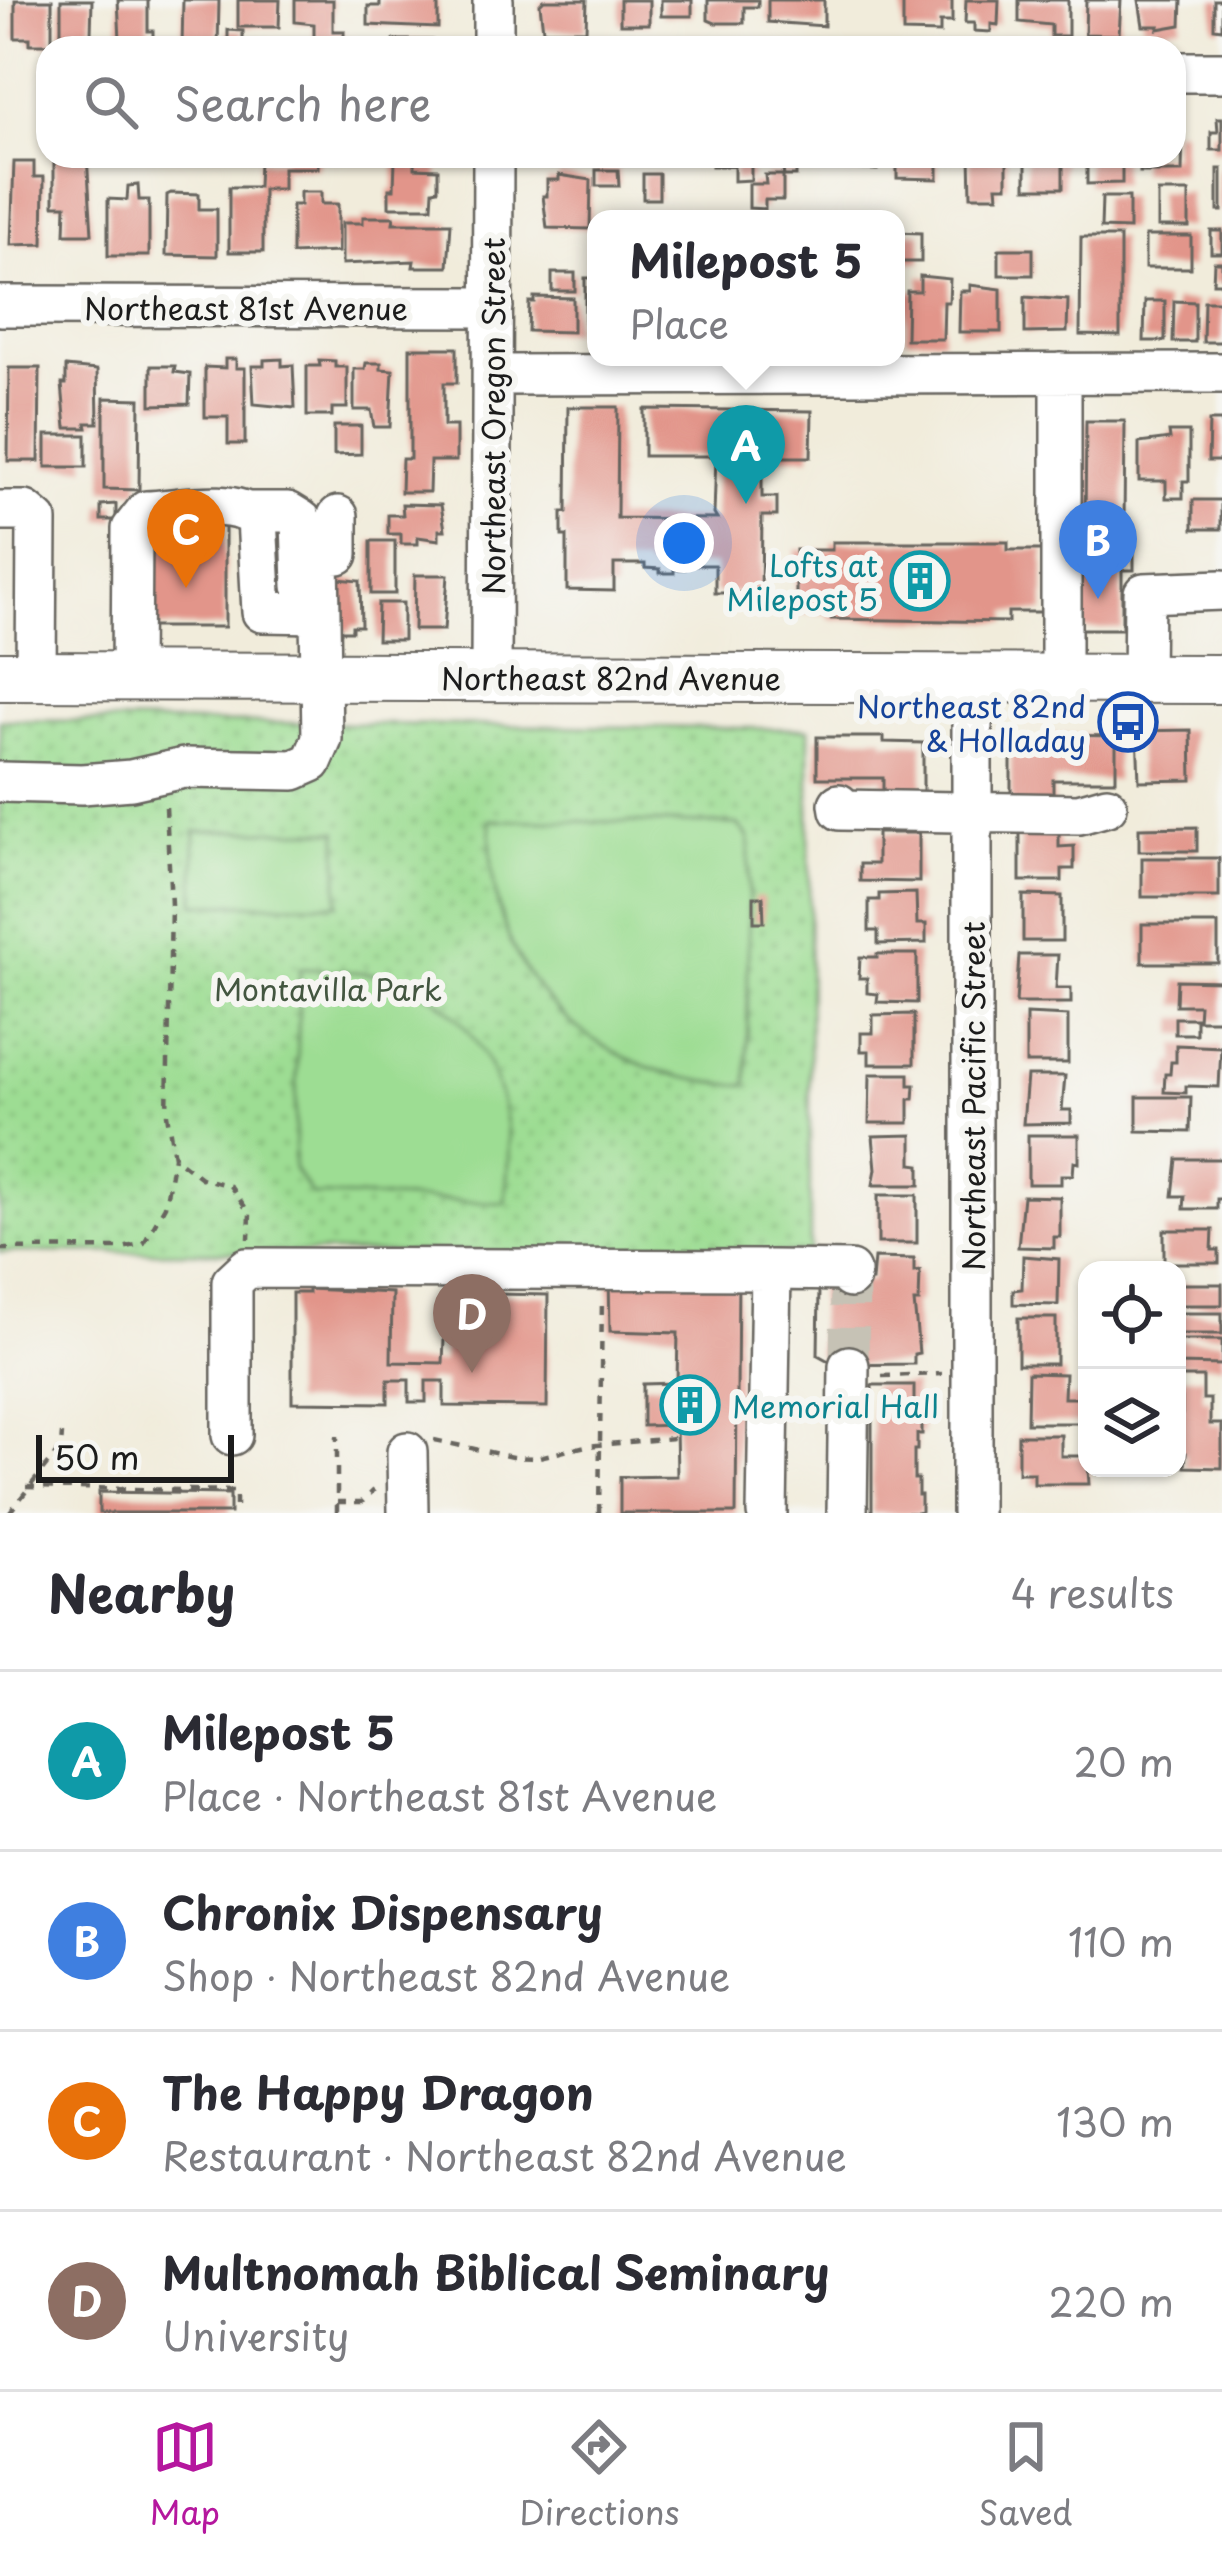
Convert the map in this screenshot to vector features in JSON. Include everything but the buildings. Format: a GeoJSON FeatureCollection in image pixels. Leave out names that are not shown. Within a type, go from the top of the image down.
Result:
{"type":"FeatureCollection","features":[{"type":"Feature","properties":{"kind":"main road","name":"Northeast 82nd Avenue"},"geometry":{"type":"LineString","coordinates":[[18,676],[1222,679]]}},
{"type":"Feature","properties":{"kind":"street"},"geometry":{"type":"LineString","coordinates":[[493,0],[493,36]]}},
{"type":"Feature","properties":{"kind":"street"},"geometry":{"type":"LineString","coordinates":[[1186,72],[1222,72]]}},
{"type":"Feature","properties":{"kind":"street","name":"Northeast Oregon Street"},"geometry":{"type":"LineString","coordinates":[[491,676],[493,168]]}},
{"type":"Feature","properties":{"kind":"street","name":"Northeast 81st Avenue"},"geometry":{"type":"LineString","coordinates":[[0,306],[493,308]]}},
{"type":"Feature","properties":{"kind":"street"},"geometry":{"type":"LineString","coordinates":[[493,375],[1222,373]]}},
{"type":"Feature","properties":{"kind":"street"},"geometry":{"type":"LineString","coordinates":[[1061,374],[1061,679]]}},
{"type":"Feature","properties":{"kind":"street"},"geometry":{"type":"LineString","coordinates":[[130,676],[135,521],[146,511],[234,508],[289,512],[301,520],[312,613]]}},
{"type":"Feature","properties":{"kind":"street"},"geometry":{"type":"LineString","coordinates":[[0,511],[25,511],[38,521],[18,676]]}},
{"type":"Feature","properties":{"kind":"street"},"geometry":{"type":"LineString","coordinates":[[0,782],[82,784],[184,767],[294,770],[307,766],[318,756],[322,739],[311,675],[312,613],[320,554],[338,554],[338,516]]}},
{"type":"Feature","properties":{"kind":"street"},"geometry":{"type":"LineString","coordinates":[[1142,679],[1144,593],[1222,590]]}},
{"type":"Feature","properties":{"kind":"street","name":"Northeast Pacific Street"},"geometry":{"type":"LineString","coordinates":[[972,679],[972,1513]]}},
{"type":"Feature","properties":{"kind":"street"},"geometry":{"type":"LineString","coordinates":[[838,804],[850,813],[972,814],[1079,814],[1107,806]]}},
{"type":"Feature","properties":{"kind":"street"},"geometry":{"type":"LineString","coordinates":[[232,1436],[232,1282],[248,1268],[850,1271],[850,1278]]}},
{"type":"Feature","properties":{"kind":"street"},"geometry":{"type":"LineString","coordinates":[[767,1513],[771,1270]]}},
{"type":"Feature","properties":{"kind":"street"},"geometry":{"type":"LineString","coordinates":[[847,1513],[860,1371]]}},
{"type":"Feature","properties":{"kind":"street"},"geometry":{"type":"LineString","coordinates":[[407,1451],[409,1513]]}},
{"type":"Feature","properties":{"kind":"path"},"geometry":{"type":"LineString","coordinates":[[0,1249],[144,1243],[164,1206],[174,1157],[167,1114],[171,904],[161,773]]}},
{"type":"Feature","properties":{"kind":"path"},"geometry":{"type":"LineString","coordinates":[[174,1157],[201,1178],[230,1186],[250,1214],[248,1268]]}},
{"type":"Feature","properties":{"kind":"path"},"geometry":{"type":"LineString","coordinates":[[599,1513],[603,1270]]}},
{"type":"Feature","properties":{"kind":"path"},"geometry":{"type":"LineString","coordinates":[[860,1371],[972,1374]]}},
{"type":"Feature","properties":{"kind":"path"},"geometry":{"type":"LineString","coordinates":[[9,1513],[61,1448],[62,1434]]}},
{"type":"Feature","properties":{"kind":"path"},"geometry":{"type":"LineString","coordinates":[[337,1513],[338,1436]]}},
{"type":"Feature","properties":{"kind":"path"},"geometry":{"type":"LineString","coordinates":[[407,1451],[418,1439],[523,1458],[674,1438]]}},
{"type":"Feature","properties":{"kind":"path"},"geometry":{"type":"LineString","coordinates":[[26,1487],[236,1491],[236,1513]]}},
{"type":"Feature","properties":{"kind":"green space","name":"Montavilla Park"},"geometry":{"type":"Polygon","coordinates":[[[0,720],[809,729],[810,1253],[0,1252],[0,720]]]}},
{"type":"Feature","properties":{"kind":"green space"},"geometry":{"type":"Polygon","coordinates":[[[490,820],[737,824],[749,838],[747,1085],[706,1082],[629,1059],[594,1040],[563,1015],[536,986],[515,952],[500,912],[490,820]]]}},
{"type":"Feature","properties":{"kind":"green space"},"geometry":{"type":"Polygon","coordinates":[[[195,831],[338,831],[338,904],[195,904],[195,831]]]}},
{"type":"Feature","properties":{"kind":"green space"},"geometry":{"type":"Polygon","coordinates":[[[300,968],[366,973],[404,982],[451,1011],[484,1055],[503,1109],[508,1145],[505,1203],[312,1195],[294,1169],[300,968]]]}},
{"type":"Feature","properties":{"kind":"tunnel"},"geometry":{"type":"LineString","coordinates":[[849,1366],[850,1278]]}},
{"type":"Feature","properties":{"kind":"place","name":"Milepost 5"},"geometry":{"type":"Point","coordinates":[746,504]}},
{"type":"Feature","properties":{"kind":"place","name":"Lofts at Milepost 5"},"geometry":{"type":"Point","coordinates":[920,581]}},
{"type":"Feature","properties":{"kind":"place","name":"The Happy Dragon"},"geometry":{"type":"Point","coordinates":[186,588]}},
{"type":"Feature","properties":{"kind":"place","name":"Chronix Dispensary"},"geometry":{"type":"Point","coordinates":[1098,599]}},
{"type":"Feature","properties":{"kind":"place","name":"Northeast 82nd & Holladay"},"geometry":{"type":"Point","coordinates":[1128,722]}},
{"type":"Feature","properties":{"kind":"place","name":"Multnomah Biblical Seminary"},"geometry":{"type":"Point","coordinates":[472,1373]}},
{"type":"Feature","properties":{"kind":"place","name":"Memorial Hall"},"geometry":{"type":"Point","coordinates":[690,1405]}}]}
